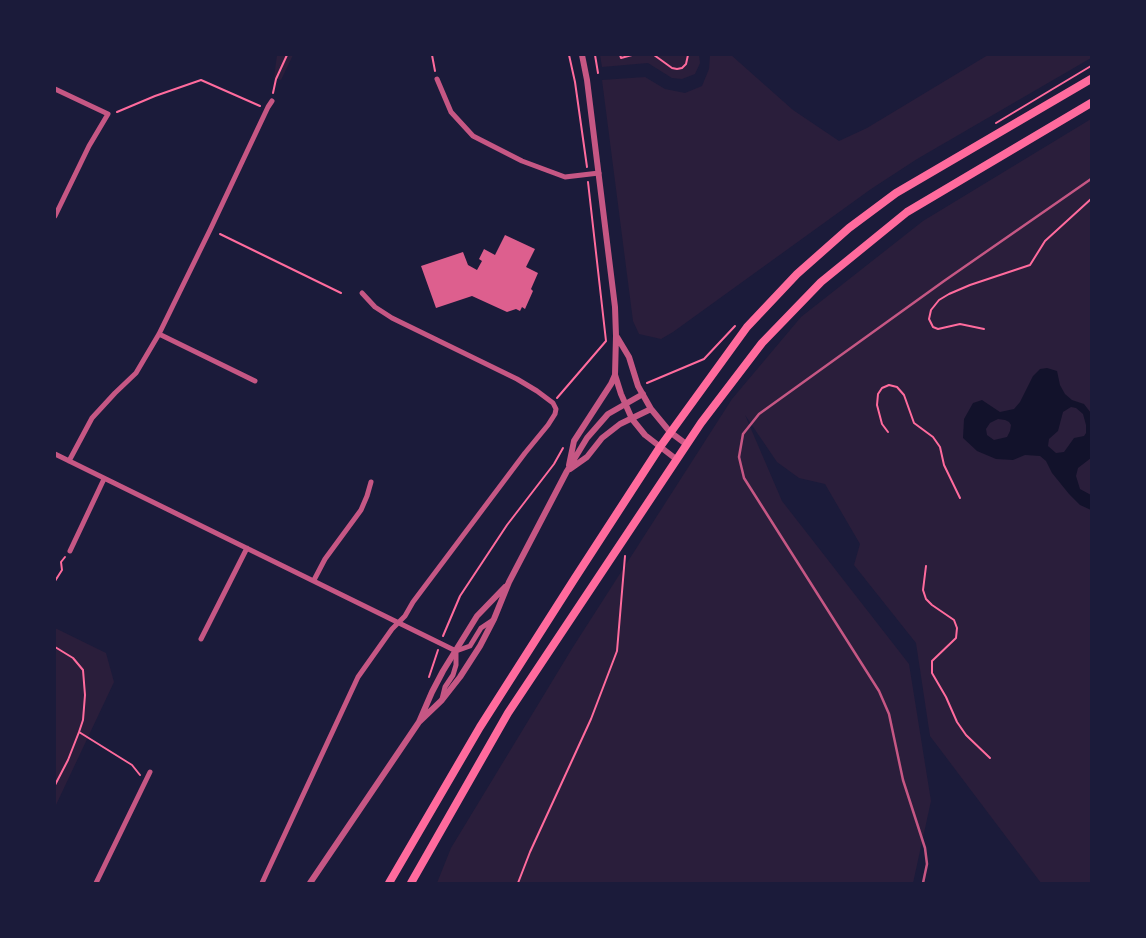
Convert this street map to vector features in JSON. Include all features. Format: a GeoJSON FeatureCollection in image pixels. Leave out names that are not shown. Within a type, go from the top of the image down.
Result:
{"type":"FeatureCollection","features":[{"type":"Feature","properties":{"kind":"highway"},"geometry":{"type":"LineString","coordinates":[[389,883],[480,727],[660,447],[746,327],[797,274],[849,228],[896,193],[1091,79]]}},
{"type":"Feature","properties":{"kind":"highway"},"geometry":{"type":"LineString","coordinates":[[411,883],[508,713],[686,444],[736,375],[762,343],[821,282],[853,254],[907,212],[1091,103]]}},
{"type":"Feature","properties":{"kind":"street"},"geometry":{"type":"LineString","coordinates":[[582,55],[587,80],[615,307],[615,375],[632,419],[645,436],[676,459]]}},
{"type":"Feature","properties":{"kind":"street"},"geometry":{"type":"LineString","coordinates":[[437,79],[451,112],[473,136],[522,161],[565,177],[599,173]]}},
{"type":"Feature","properties":{"kind":"street"},"geometry":{"type":"LineString","coordinates":[[55,89],[108,114],[55,216]]}},
{"type":"Feature","properties":{"kind":"street"},"geometry":{"type":"LineString","coordinates":[[69,461],[92,418],[136,373],[159,334],[272,101]]}},
{"type":"Feature","properties":{"kind":"street"},"geometry":{"type":"LineString","coordinates":[[262,883],[358,677],[392,629],[405,616],[412,602],[548,425],[556,409],[552,403],[537,391],[517,379],[392,318],[375,307],[362,294]]}},
{"type":"Feature","properties":{"kind":"street"},"geometry":{"type":"LineString","coordinates":[[159,334],[255,380]]}},
{"type":"Feature","properties":{"kind":"street"},"geometry":{"type":"LineString","coordinates":[[616,336],[629,357],[642,394],[651,408],[670,432],[686,444]]}},
{"type":"Feature","properties":{"kind":"street"},"geometry":{"type":"LineString","coordinates":[[567,471],[574,441],[615,375]]}},
{"type":"Feature","properties":{"kind":"street"},"geometry":{"type":"LineString","coordinates":[[419,722],[442,700],[480,646],[510,582],[567,471],[587,438],[608,414],[642,394]]}},
{"type":"Feature","properties":{"kind":"street"},"geometry":{"type":"LineString","coordinates":[[567,471],[587,456],[602,438],[620,424],[651,408]]}},
{"type":"Feature","properties":{"kind":"street"},"geometry":{"type":"LineString","coordinates":[[55,454],[456,651],[470,646],[481,628],[494,619]]}},
{"type":"Feature","properties":{"kind":"street"},"geometry":{"type":"LineString","coordinates":[[70,551],[104,479]]}},
{"type":"Feature","properties":{"kind":"street"},"geometry":{"type":"LineString","coordinates":[[314,580],[325,559],[361,510],[371,482]]}},
{"type":"Feature","properties":{"kind":"street"},"geometry":{"type":"LineString","coordinates":[[202,639],[247,548]]}},
{"type":"Feature","properties":{"kind":"street"},"geometry":{"type":"LineString","coordinates":[[310,883],[419,722],[432,692],[478,616],[510,582]]}},
{"type":"Feature","properties":{"kind":"street"},"geometry":{"type":"LineString","coordinates":[[442,700],[445,687],[453,675],[456,665],[456,651]]}},
{"type":"Feature","properties":{"kind":"street"},"geometry":{"type":"LineString","coordinates":[[96,883],[150,772]]}},
{"type":"Feature","properties":{"kind":"lane"},"geometry":{"type":"LineString","coordinates":[[924,883],[927,864],[925,848],[903,780],[888,714],[879,691],[744,478],[739,457],[743,434],[758,414],[1091,179]]}},
{"type":"Feature","properties":{"kind":"path"},"geometry":{"type":"LineString","coordinates":[[272,101],[276,79],[287,55]]}},
{"type":"Feature","properties":{"kind":"path"},"geometry":{"type":"LineString","coordinates":[[432,55],[437,79]]}},
{"type":"Feature","properties":{"kind":"path"},"geometry":{"type":"LineString","coordinates":[[569,55],[575,82],[587,175],[606,349]]}},
{"type":"Feature","properties":{"kind":"path"},"geometry":{"type":"LineString","coordinates":[[595,55],[598,73]]}},
{"type":"Feature","properties":{"kind":"path"},"geometry":{"type":"LineString","coordinates":[[620,55],[622,58],[632,55]]}},
{"type":"Feature","properties":{"kind":"path"},"geometry":{"type":"LineString","coordinates":[[654,55],[676,69],[682,68],[686,64],[688,55]]}},
{"type":"Feature","properties":{"kind":"path"},"geometry":{"type":"LineString","coordinates":[[108,114],[202,80],[258,106],[268,107]]}},
{"type":"Feature","properties":{"kind":"path"},"geometry":{"type":"LineString","coordinates":[[984,329],[960,324],[938,329],[933,327],[929,318],[931,310],[939,300],[949,294],[970,285],[1030,266],[1045,241],[1091,199]]}},
{"type":"Feature","properties":{"kind":"path"},"geometry":{"type":"LineString","coordinates":[[220,234],[342,293]]}},
{"type":"Feature","properties":{"kind":"path"},"geometry":{"type":"LineString","coordinates":[[552,403],[606,341]]}},
{"type":"Feature","properties":{"kind":"path"},"geometry":{"type":"LineString","coordinates":[[888,432],[882,424],[877,405],[878,394],[882,388],[889,384],[897,387],[904,395],[914,423],[933,437],[940,447],[944,465],[960,498]]}},
{"type":"Feature","properties":{"kind":"path"},"geometry":{"type":"LineString","coordinates":[[427,684],[440,643],[460,596],[507,525],[554,464],[563,447]]}},
{"type":"Feature","properties":{"kind":"path"},"geometry":{"type":"LineString","coordinates":[[55,581],[62,570],[61,562],[70,551]]}},
{"type":"Feature","properties":{"kind":"path"},"geometry":{"type":"LineString","coordinates":[[518,883],[530,852],[591,719],[617,651],[625,552]]}},
{"type":"Feature","properties":{"kind":"path"},"geometry":{"type":"LineString","coordinates":[[926,566],[923,590],[926,599],[954,620],[957,628],[956,638],[932,661],[932,673],[946,697],[957,722],[966,735],[990,758]]}},
{"type":"Feature","properties":{"kind":"path"},"geometry":{"type":"LineString","coordinates":[[55,647],[73,658],[83,670],[85,695],[83,720],[68,760],[55,785]]}},
{"type":"Feature","properties":{"kind":"path"},"geometry":{"type":"LineString","coordinates":[[79,732],[132,765],[136,773],[146,780]]}},
{"type":"Feature","properties":{"kind":"shaded area"},"geometry":{"type":"Polygon","coordinates":[[[277,55],[293,55],[281,80],[274,78],[277,55]]]}},
{"type":"Feature","properties":{"kind":"shaded area"},"geometry":{"type":"Polygon","coordinates":[[[600,55],[699,55],[700,63],[695,74],[682,79],[672,78],[648,63],[602,67],[600,55]]]}},
{"type":"Feature","properties":{"kind":"shaded area"},"geometry":{"type":"Polygon","coordinates":[[[710,55],[731,55],[793,110],[839,141],[867,128],[988,55],[1091,55],[1091,58],[917,159],[871,189],[661,339],[639,334],[633,321],[602,80],[645,77],[665,89],[685,93],[702,86],[709,69],[710,55]]]}},
{"type":"Feature","properties":{"kind":"shaded area"},"geometry":{"type":"Polygon","coordinates":[[[1091,119],[1091,883],[1041,883],[930,736],[916,643],[854,565],[860,544],[825,484],[799,478],[777,462],[745,415],[782,501],[909,664],[931,801],[913,883],[437,883],[451,848],[573,647],[732,399],[801,317],[923,221],[1091,119]]]}},
{"type":"Feature","properties":{"kind":"shaded area"},"geometry":{"type":"Polygon","coordinates":[[[1047,368],[1057,371],[1060,385],[1065,394],[1072,400],[1084,404],[1091,413],[1091,458],[1078,468],[1076,476],[1080,489],[1091,495],[1091,510],[1080,505],[1069,494],[1052,473],[1046,461],[1040,456],[1025,455],[1013,460],[996,459],[977,451],[963,438],[964,419],[973,403],[982,400],[1000,412],[1014,409],[1020,402],[1033,376],[1040,369],[1047,368]],[[1071,407],[1063,412],[1058,431],[1049,439],[1048,446],[1056,453],[1064,452],[1074,438],[1084,436],[1086,433],[1083,414],[1076,408],[1071,407]],[[998,419],[990,423],[986,429],[987,435],[994,440],[1007,437],[1010,431],[1011,425],[1009,422],[998,419]]]}},
{"type":"Feature","properties":{"kind":"shaded area"},"geometry":{"type":"Polygon","coordinates":[[[55,628],[106,653],[114,682],[55,807],[55,628]]]}},
{"type":"Feature","properties":{"kind":"building"},"geometry":{"type":"Polygon","coordinates":[[[505,235],[535,249],[526,267],[538,273],[525,309],[522,307],[520,311],[516,309],[507,312],[472,296],[436,308],[421,266],[463,252],[468,265],[477,270],[482,261],[479,259],[484,249],[495,255],[505,235]]]}}]}
